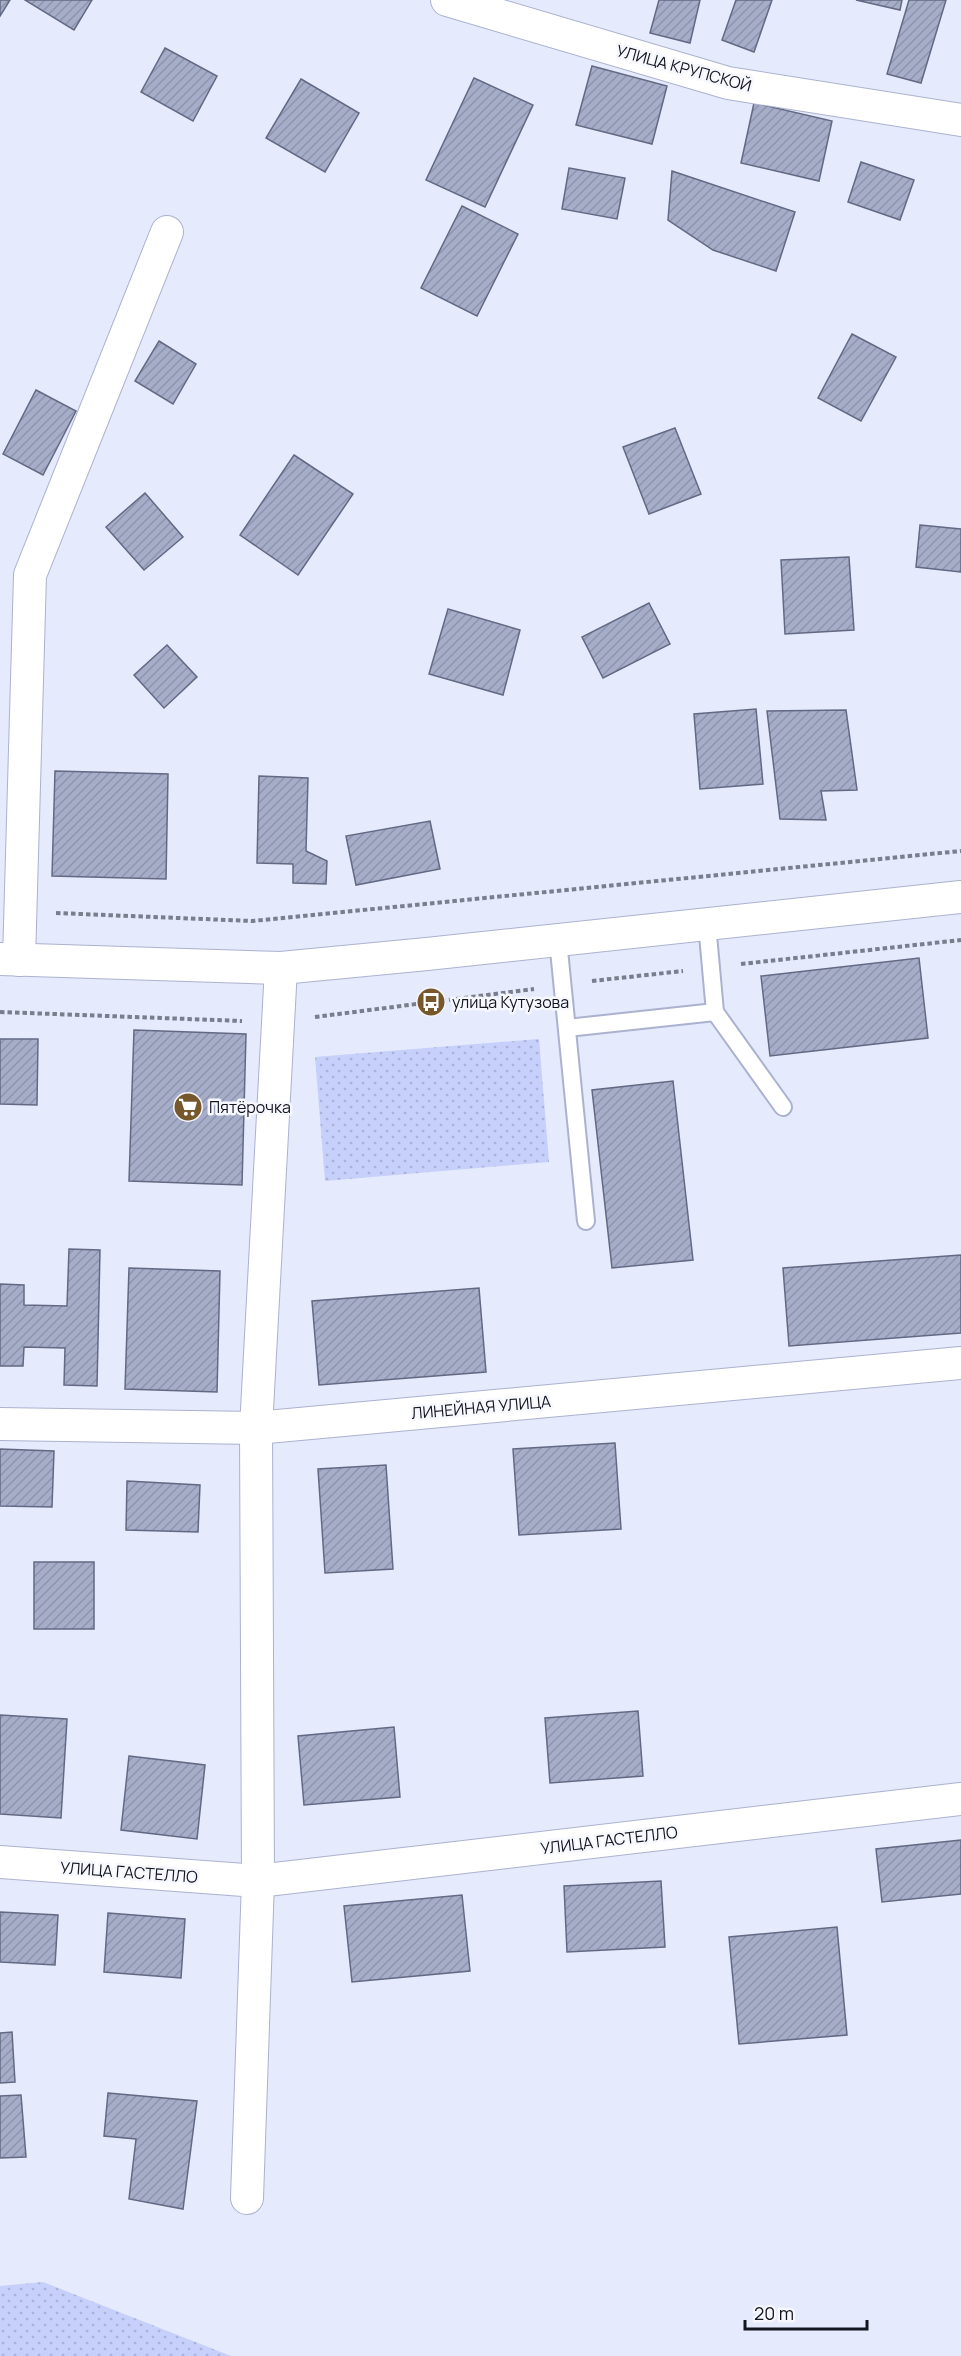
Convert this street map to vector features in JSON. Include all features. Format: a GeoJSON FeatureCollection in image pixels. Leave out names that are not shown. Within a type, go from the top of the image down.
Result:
{"type":"FeatureCollection","features":[{"type":"Feature","properties":{"kind":"street","name":"УЛИЦА КРУПСКОЙ"},"geometry":{"type":"LineString","coordinates":[[447,0],[728,83],[961,120]]}},
{"type":"Feature","properties":{"kind":"street"},"geometry":{"type":"LineString","coordinates":[[167,232],[30,574],[21,912],[10,959],[281,968],[961,897]]}},
{"type":"Feature","properties":{"kind":"street"},"geometry":{"type":"LineString","coordinates":[[247,2198],[258,1881],[256,1428],[280,1022],[281,968]]}},
{"type":"Feature","properties":{"kind":"street","name":"ЛИНЕЙНАЯ УЛИЦА"},"geometry":{"type":"LineString","coordinates":[[0,1424],[256,1428],[961,1363]]}},
{"type":"Feature","properties":{"kind":"street","name":"УЛИЦА ГАСТЕЛЛО"},"geometry":{"type":"LineString","coordinates":[[0,1862],[258,1881],[961,1799]]}},
{"type":"Feature","properties":{"kind":"lane"},"geometry":{"type":"LineString","coordinates":[[707,924],[715,1012],[783,1107]]}},
{"type":"Feature","properties":{"kind":"lane"},"geometry":{"type":"LineString","coordinates":[[558,940],[586,1221]]}},
{"type":"Feature","properties":{"kind":"lane"},"geometry":{"type":"LineString","coordinates":[[567,1028],[715,1012]]}},
{"type":"Feature","properties":{"kind":"path"},"geometry":{"type":"LineString","coordinates":[[21,912],[252,921],[961,850]]}},
{"type":"Feature","properties":{"kind":"path"},"geometry":{"type":"LineString","coordinates":[[0,1012],[280,1022],[711,967],[961,940]]}},
{"type":"Feature","properties":{"kind":"shaded area"},"geometry":{"type":"Polygon","coordinates":[[[539,1039],[549,1162],[325,1181],[315,1057],[539,1039]]]}},
{"type":"Feature","properties":{"kind":"shaded area"},"geometry":{"type":"Polygon","coordinates":[[[43,2282],[231,2356],[0,2356],[0,2286],[43,2282]]]}},
{"type":"Feature","properties":{"kind":"building"},"geometry":{"type":"Polygon","coordinates":[[[0,0],[10,0],[0,16],[0,0]]]}},
{"type":"Feature","properties":{"kind":"building"},"geometry":{"type":"Polygon","coordinates":[[[25,0],[92,0],[74,30],[25,0]]]}},
{"type":"Feature","properties":{"kind":"building"},"geometry":{"type":"Polygon","coordinates":[[[659,0],[700,0],[690,43],[650,33],[659,0]]]}},
{"type":"Feature","properties":{"kind":"building"},"geometry":{"type":"Polygon","coordinates":[[[736,0],[772,0],[754,52],[722,40],[736,0]]]}},
{"type":"Feature","properties":{"kind":"building"},"geometry":{"type":"Polygon","coordinates":[[[856,0],[902,0],[900,10],[856,0]]]}},
{"type":"Feature","properties":{"kind":"building"},"geometry":{"type":"Polygon","coordinates":[[[909,0],[946,0],[921,83],[887,74],[909,0]]]}},
{"type":"Feature","properties":{"kind":"building"},"geometry":{"type":"Polygon","coordinates":[[[165,48],[217,76],[193,121],[141,92],[165,48]]]}},
{"type":"Feature","properties":{"kind":"building"},"geometry":{"type":"Polygon","coordinates":[[[592,66],[667,86],[652,144],[576,125],[592,66]]]}},
{"type":"Feature","properties":{"kind":"building"},"geometry":{"type":"Polygon","coordinates":[[[474,78],[533,105],[485,207],[426,180],[474,78]]]}},
{"type":"Feature","properties":{"kind":"building"},"geometry":{"type":"Polygon","coordinates":[[[301,79],[359,113],[325,172],[266,138],[301,79]]]}},
{"type":"Feature","properties":{"kind":"building"},"geometry":{"type":"Polygon","coordinates":[[[754,103],[832,121],[819,181],[741,163],[754,103]]]}},
{"type":"Feature","properties":{"kind":"building"},"geometry":{"type":"Polygon","coordinates":[[[861,162],[914,180],[900,220],[848,202],[861,162]]]}},
{"type":"Feature","properties":{"kind":"building"},"geometry":{"type":"Polygon","coordinates":[[[569,168],[625,178],[617,219],[562,209],[569,168]]]}},
{"type":"Feature","properties":{"kind":"building"},"geometry":{"type":"Polygon","coordinates":[[[672,171],[795,212],[776,271],[713,250],[668,220],[672,171]]]}},
{"type":"Feature","properties":{"kind":"building"},"geometry":{"type":"Polygon","coordinates":[[[462,206],[518,234],[477,316],[421,288],[462,206]]]}},
{"type":"Feature","properties":{"kind":"building"},"geometry":{"type":"Polygon","coordinates":[[[852,334],[896,357],[861,421],[818,398],[852,334]]]}},
{"type":"Feature","properties":{"kind":"building"},"geometry":{"type":"Polygon","coordinates":[[[159,341],[196,364],[173,404],[135,381],[159,341]]]}},
{"type":"Feature","properties":{"kind":"building"},"geometry":{"type":"Polygon","coordinates":[[[36,390],[76,411],[43,475],[3,454],[36,390]]]}},
{"type":"Feature","properties":{"kind":"building"},"geometry":{"type":"Polygon","coordinates":[[[675,428],[701,494],[649,514],[623,447],[675,428]]]}},
{"type":"Feature","properties":{"kind":"building"},"geometry":{"type":"Polygon","coordinates":[[[294,455],[353,494],[298,575],[240,535],[294,455]]]}},
{"type":"Feature","properties":{"kind":"building"},"geometry":{"type":"Polygon","coordinates":[[[145,493],[183,537],[144,570],[106,527],[145,493]]]}},
{"type":"Feature","properties":{"kind":"building"},"geometry":{"type":"Polygon","coordinates":[[[920,525],[961,529],[961,572],[916,567],[920,525]]]}},
{"type":"Feature","properties":{"kind":"building"},"geometry":{"type":"Polygon","coordinates":[[[849,557],[854,630],[785,634],[781,560],[849,557]]]}},
{"type":"Feature","properties":{"kind":"building"},"geometry":{"type":"Polygon","coordinates":[[[649,603],[670,644],[603,678],[582,637],[649,603]]]}},
{"type":"Feature","properties":{"kind":"building"},"geometry":{"type":"Polygon","coordinates":[[[448,609],[520,630],[503,695],[429,674],[448,609]]]}},
{"type":"Feature","properties":{"kind":"building"},"geometry":{"type":"Polygon","coordinates":[[[167,645],[197,677],[164,708],[134,675],[167,645]]]}},
{"type":"Feature","properties":{"kind":"building"},"geometry":{"type":"Polygon","coordinates":[[[756,709],[763,784],[700,789],[694,714],[756,709]]]}},
{"type":"Feature","properties":{"kind":"building"},"geometry":{"type":"Polygon","coordinates":[[[846,710],[857,790],[821,791],[826,820],[780,819],[767,711],[846,710]]]}},
{"type":"Feature","properties":{"kind":"building"},"geometry":{"type":"Polygon","coordinates":[[[55,771],[168,774],[166,879],[52,876],[55,771]]]}},
{"type":"Feature","properties":{"kind":"building"},"geometry":{"type":"Polygon","coordinates":[[[259,776],[308,778],[306,851],[327,861],[326,884],[293,883],[293,864],[257,863],[259,776]]]}},
{"type":"Feature","properties":{"kind":"building"},"geometry":{"type":"Polygon","coordinates":[[[430,821],[440,869],[356,885],[346,836],[430,821]]]}},
{"type":"Feature","properties":{"kind":"building"},"geometry":{"type":"Polygon","coordinates":[[[919,958],[928,1038],[770,1056],[761,976],[919,958]]]}},
{"type":"Feature","properties":{"kind":"building","name":"Пятёрочка"},"geometry":{"type":"Polygon","coordinates":[[[134,1030],[246,1034],[242,1185],[129,1181],[134,1030]]]}},
{"type":"Feature","properties":{"kind":"building"},"geometry":{"type":"Polygon","coordinates":[[[0,1039],[38,1039],[37,1105],[0,1104],[0,1039]]]}},
{"type":"Feature","properties":{"kind":"building"},"geometry":{"type":"Polygon","coordinates":[[[673,1081],[693,1260],[612,1268],[592,1090],[673,1081]]]}},
{"type":"Feature","properties":{"kind":"building"},"geometry":{"type":"Polygon","coordinates":[[[69,1249],[100,1250],[97,1386],[64,1385],[65,1348],[24,1347],[23,1366],[0,1366],[0,1284],[24,1285],[24,1305],[67,1306],[69,1249]]]}},
{"type":"Feature","properties":{"kind":"building"},"geometry":{"type":"Polygon","coordinates":[[[961,1255],[961,1333],[789,1346],[783,1268],[961,1255]]]}},
{"type":"Feature","properties":{"kind":"building"},"geometry":{"type":"Polygon","coordinates":[[[129,1268],[220,1271],[217,1392],[125,1389],[129,1268]]]}},
{"type":"Feature","properties":{"kind":"building"},"geometry":{"type":"Polygon","coordinates":[[[479,1288],[486,1372],[319,1385],[312,1301],[479,1288]]]}},
{"type":"Feature","properties":{"kind":"building"},"geometry":{"type":"Polygon","coordinates":[[[615,1443],[621,1529],[519,1535],[513,1449],[615,1443]]]}},
{"type":"Feature","properties":{"kind":"building"},"geometry":{"type":"Polygon","coordinates":[[[0,1449],[54,1451],[52,1507],[0,1506],[0,1449]]]}},
{"type":"Feature","properties":{"kind":"building"},"geometry":{"type":"Polygon","coordinates":[[[386,1465],[393,1569],[325,1573],[318,1469],[386,1465]]]}},
{"type":"Feature","properties":{"kind":"building"},"geometry":{"type":"Polygon","coordinates":[[[127,1481],[200,1485],[198,1532],[126,1530],[127,1481]]]}},
{"type":"Feature","properties":{"kind":"building"},"geometry":{"type":"Polygon","coordinates":[[[34,1562],[94,1562],[94,1629],[34,1629],[34,1562]]]}},
{"type":"Feature","properties":{"kind":"building"},"geometry":{"type":"Polygon","coordinates":[[[638,1711],[643,1776],[550,1783],[545,1718],[638,1711]]]}},
{"type":"Feature","properties":{"kind":"building"},"geometry":{"type":"Polygon","coordinates":[[[0,1715],[67,1719],[61,1818],[0,1814],[0,1715]]]}},
{"type":"Feature","properties":{"kind":"building"},"geometry":{"type":"Polygon","coordinates":[[[394,1727],[400,1797],[304,1805],[298,1736],[394,1727]]]}},
{"type":"Feature","properties":{"kind":"building"},"geometry":{"type":"Polygon","coordinates":[[[129,1756],[205,1765],[197,1839],[121,1830],[129,1756]]]}},
{"type":"Feature","properties":{"kind":"building"},"geometry":{"type":"Polygon","coordinates":[[[961,1840],[961,1894],[882,1902],[876,1849],[961,1840]]]}},
{"type":"Feature","properties":{"kind":"building"},"geometry":{"type":"Polygon","coordinates":[[[661,1881],[665,1947],[567,1952],[564,1886],[661,1881]]]}},
{"type":"Feature","properties":{"kind":"building"},"geometry":{"type":"Polygon","coordinates":[[[462,1895],[470,1971],[352,1982],[344,1906],[462,1895]]]}},
{"type":"Feature","properties":{"kind":"building"},"geometry":{"type":"Polygon","coordinates":[[[0,1912],[58,1915],[55,1965],[0,1962],[0,1912]]]}},
{"type":"Feature","properties":{"kind":"building"},"geometry":{"type":"Polygon","coordinates":[[[108,1913],[185,1919],[181,1978],[104,1972],[108,1913]]]}},
{"type":"Feature","properties":{"kind":"building"},"geometry":{"type":"Polygon","coordinates":[[[837,1927],[847,2035],[739,2044],[729,1937],[837,1927]]]}},
{"type":"Feature","properties":{"kind":"building"},"geometry":{"type":"Polygon","coordinates":[[[12,2032],[15,2082],[0,2083],[0,2033],[12,2032]]]}},
{"type":"Feature","properties":{"kind":"building"},"geometry":{"type":"Polygon","coordinates":[[[108,2093],[197,2101],[183,2209],[129,2199],[136,2139],[104,2136],[108,2093]]]}},
{"type":"Feature","properties":{"kind":"building"},"geometry":{"type":"Polygon","coordinates":[[[21,2095],[26,2157],[0,2158],[0,2096],[21,2095]]]}},
{"type":"Feature","properties":{"kind":"place","name":"улица Кутузова"},"geometry":{"type":"Point","coordinates":[431,1002]}},
{"type":"Feature","properties":{"kind":"place","name":"Пятёрочка"},"geometry":{"type":"Point","coordinates":[188,1107]}}]}
